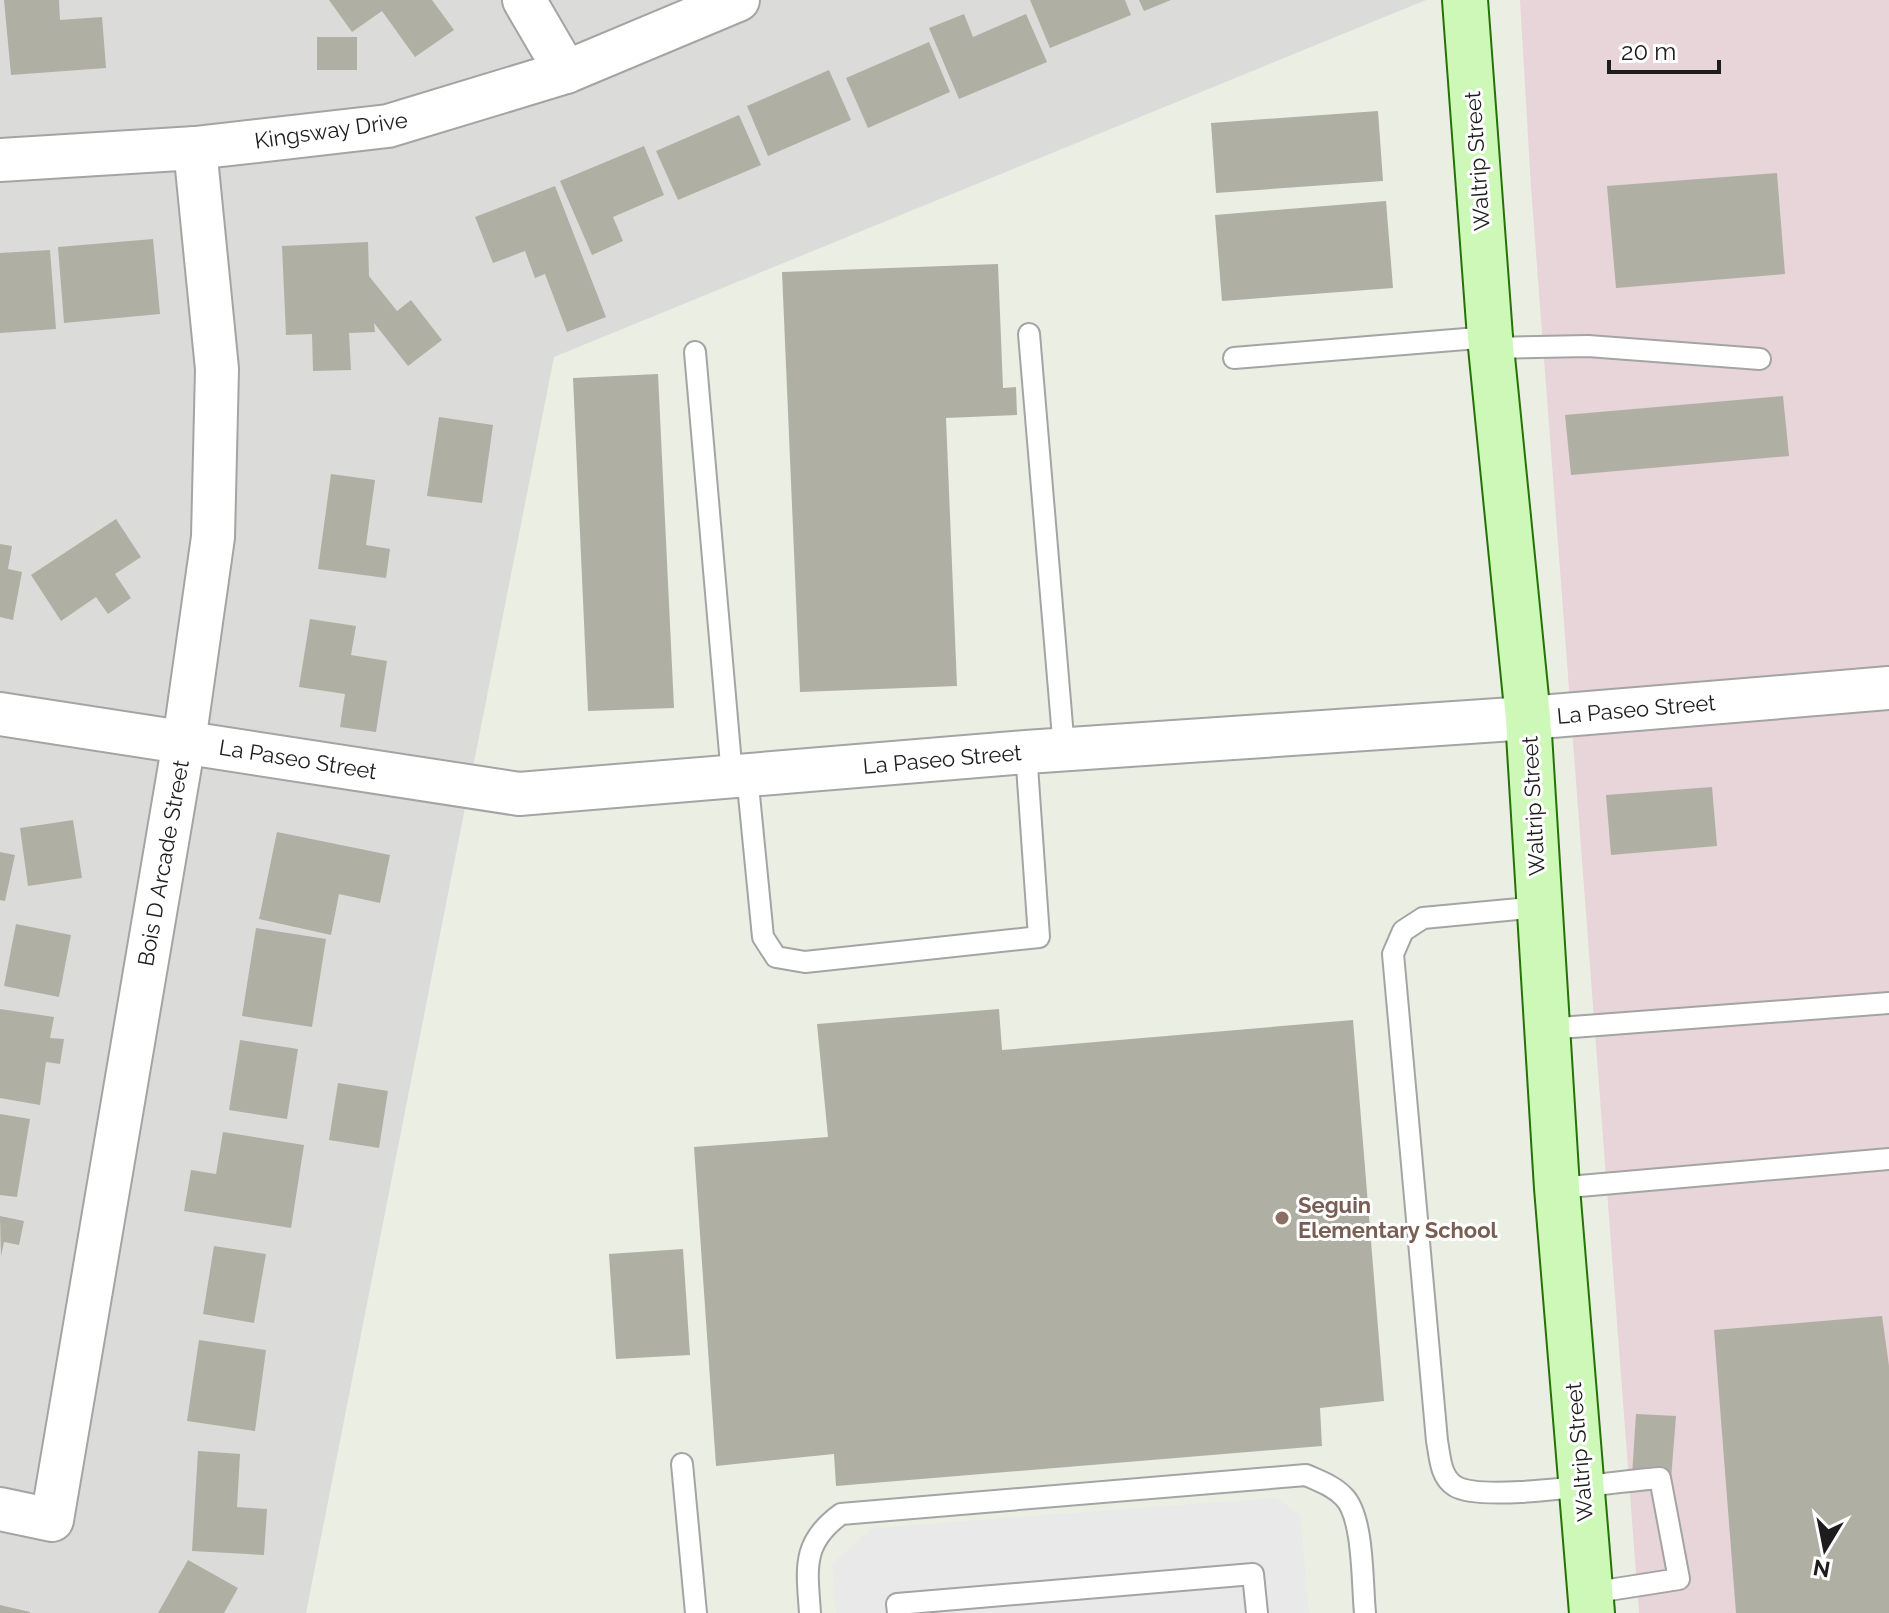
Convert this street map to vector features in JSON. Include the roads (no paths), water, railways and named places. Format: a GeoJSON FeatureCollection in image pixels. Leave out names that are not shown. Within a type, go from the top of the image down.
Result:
{"type":"FeatureCollection","features":[{"type":"Feature","properties":{"kind":"street"},"geometry":{"type":"LineString","coordinates":[[524,0],[566,72]]}},
{"type":"Feature","properties":{"kind":"street","name":"Kingsway Drive"},"geometry":{"type":"LineString","coordinates":[[0,160],[195,148],[388,126],[566,72],[738,0]]}},
{"type":"Feature","properties":{"kind":"street","name":"Waltrip Street"},"geometry":{"type":"LineString","coordinates":[[1465,0],[1491,343],[1528,718],[1557,1188],[1591,1603]]}},
{"type":"Feature","properties":{"kind":"street","name":"Bois D Arcade Street"},"geometry":{"type":"LineString","coordinates":[[0,1509],[52,1520],[184,742],[213,537],[217,369],[195,148]]}},
{"type":"Feature","properties":{"kind":"street","name":"La Paseo Street"},"geometry":{"type":"LineString","coordinates":[[0,714],[519,794],[1045,750],[1528,718],[1889,688]]}},
{"type":"Feature","properties":{"kind":"lane"},"geometry":{"type":"LineString","coordinates":[[695,352],[739,776],[763,937],[776,957],[805,962],[1039,937],[1045,750],[1029,334]]}},
{"type":"Feature","properties":{"kind":"lane"},"geometry":{"type":"LineString","coordinates":[[1234,358],[1491,343],[1588,346],[1760,359]]}},
{"type":"Feature","properties":{"kind":"lane"},"geometry":{"type":"LineString","coordinates":[[1539,907],[1423,918],[1403,931],[1393,954],[1437,1441],[1443,1473],[1455,1486],[1504,1492],[1660,1478],[1679,1579],[1591,1603]]}},
{"type":"Feature","properties":{"kind":"lane"},"geometry":{"type":"LineString","coordinates":[[1546,1029],[1889,1003]]}},
{"type":"Feature","properties":{"kind":"lane"},"geometry":{"type":"LineString","coordinates":[[1557,1188],[1889,1159]]}},
{"type":"Feature","properties":{"kind":"lane"},"geometry":{"type":"LineString","coordinates":[[682,1464],[696,1613]]}},
{"type":"Feature","properties":{"kind":"lane"},"geometry":{"type":"LineString","coordinates":[[810,1613],[807,1565],[813,1542],[828,1523],[841,1514],[1306,1475],[1327,1484],[1345,1497],[1355,1514],[1365,1613]]}},
{"type":"Feature","properties":{"kind":"lane"},"geometry":{"type":"LineString","coordinates":[[898,1613],[897,1604],[1253,1574],[1257,1613]]}},
{"type":"Feature","properties":{"kind":"place","name":"Seguin Elementary School"},"geometry":{"type":"Point","coordinates":[1282,1218]}}]}
